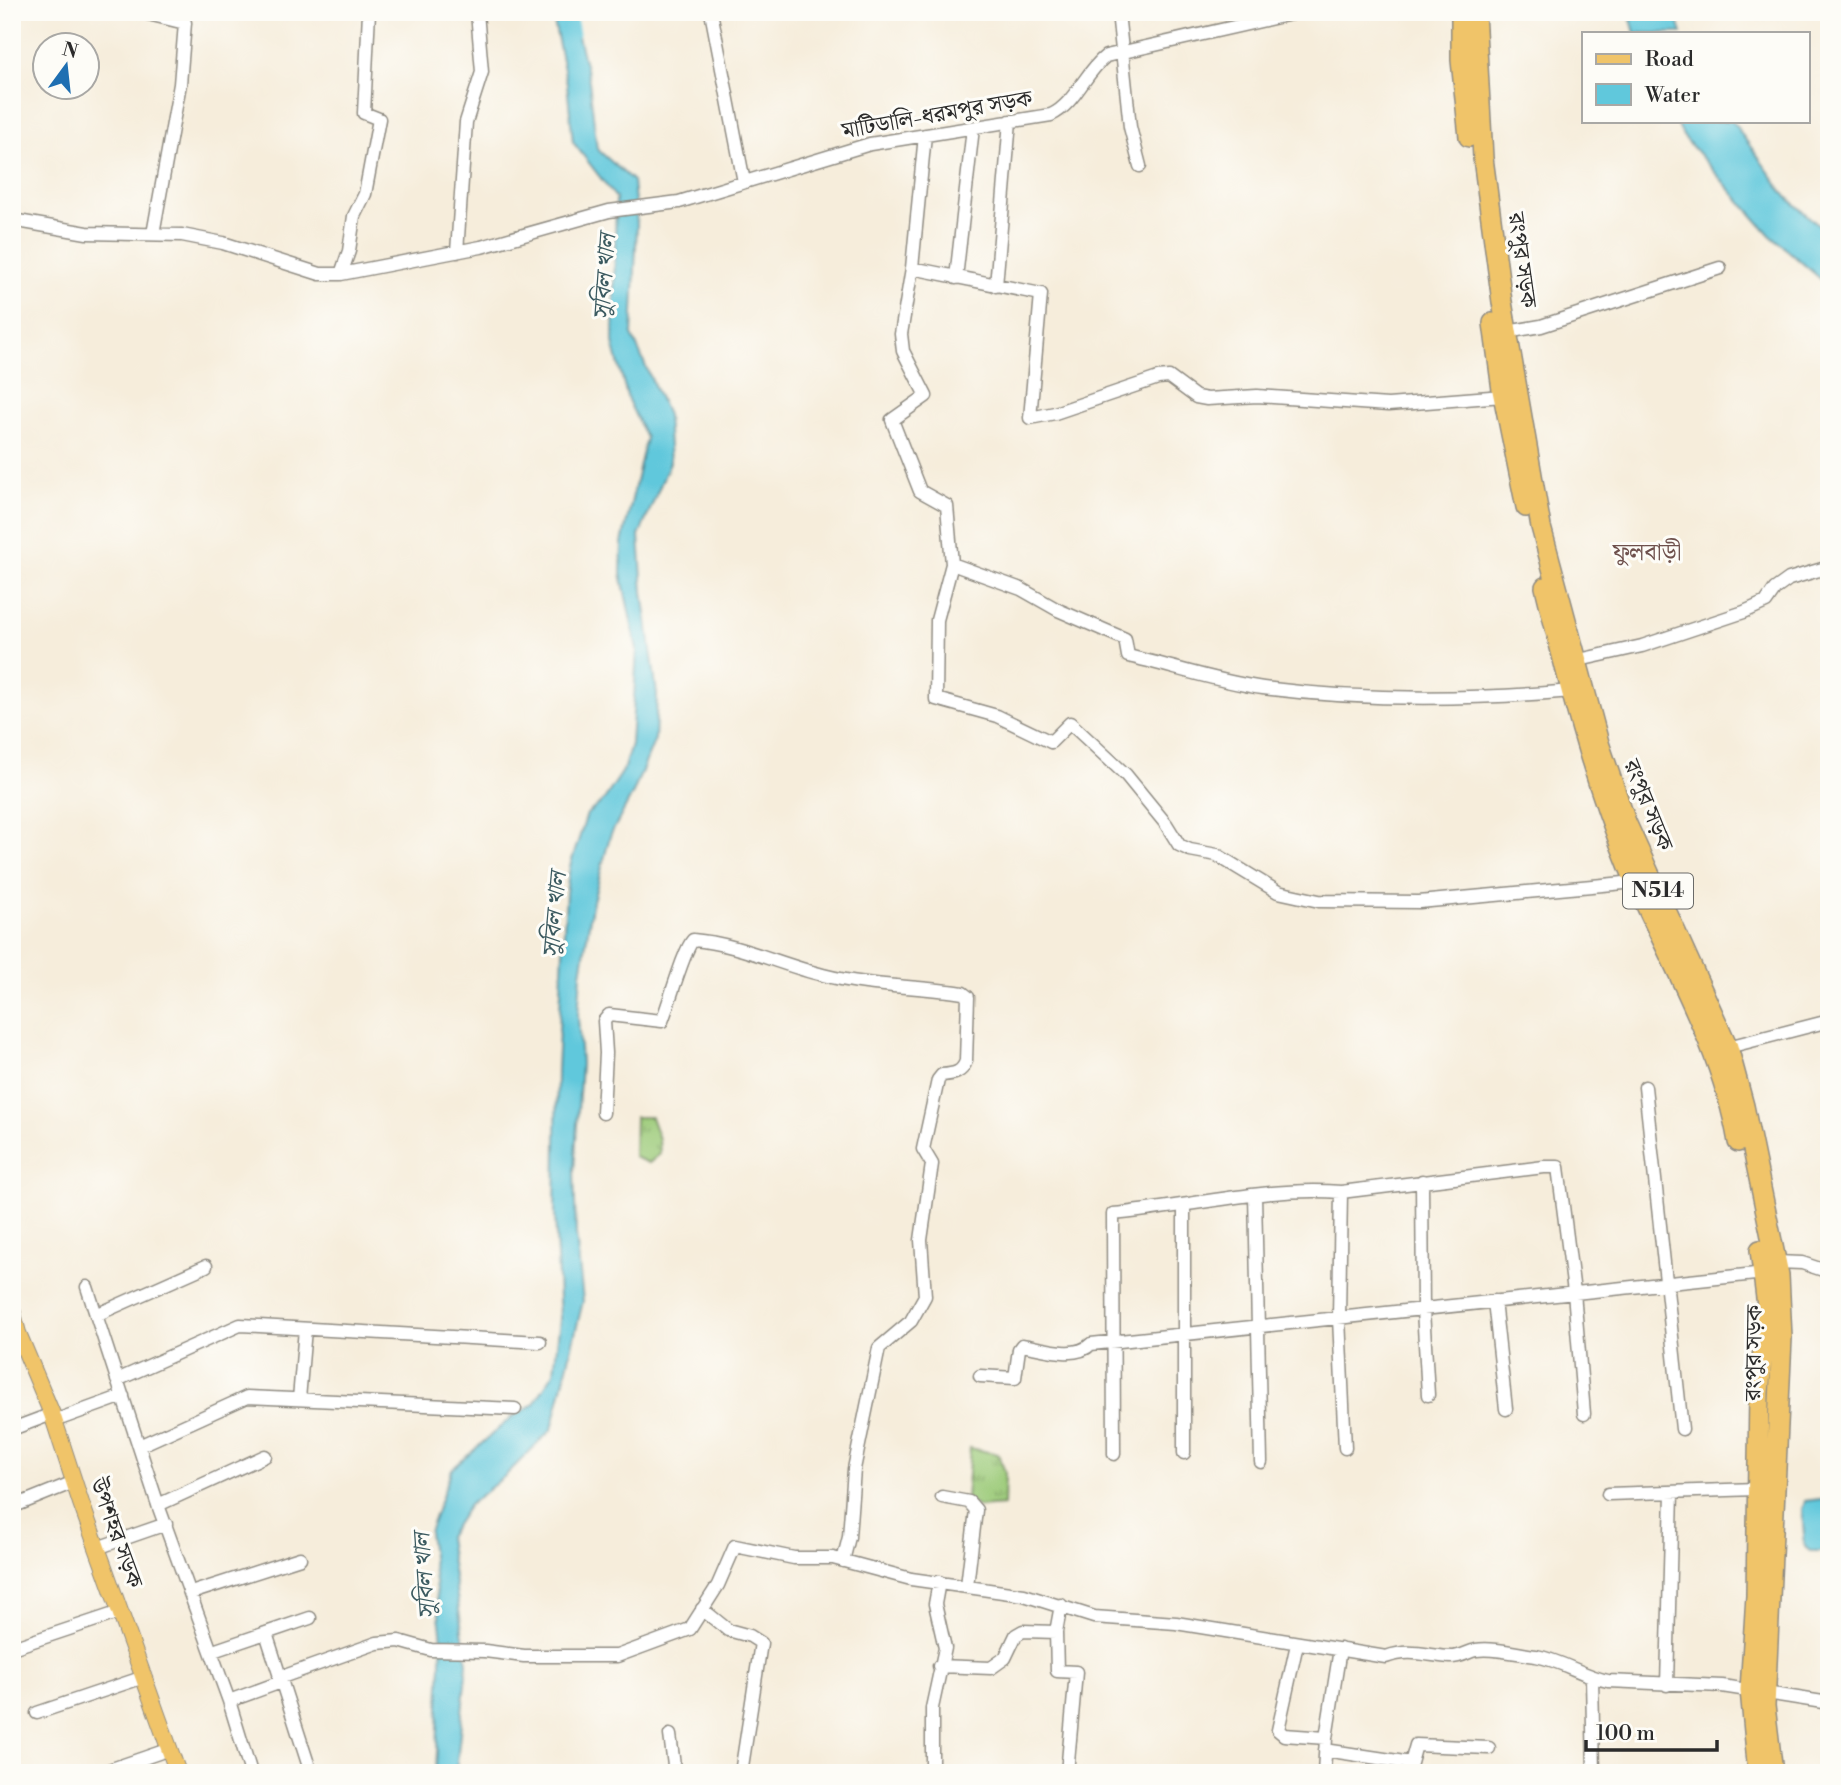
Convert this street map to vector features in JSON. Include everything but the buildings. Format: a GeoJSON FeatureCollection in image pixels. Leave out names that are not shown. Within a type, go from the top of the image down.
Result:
{"type":"FeatureCollection","features":[{"type":"Feature","properties":{"kind":"highway","name":"রংপুর সড়ক"},"geometry":{"type":"LineString","coordinates":[[1461,12],[1461,60],[1472,165],[1503,396],[1518,475],[1601,797],[1635,882],[1667,943],[1719,1064],[1770,1267],[1759,1392],[1756,1489],[1758,1773]]}},
{"type":"Feature","properties":{"kind":"highway","name":"রংপুর সড়ক"},"geometry":{"type":"LineString","coordinates":[[1475,12],[1483,158],[1507,332],[1541,527],[1579,660],[1599,743],[1626,822],[1728,1047],[1744,1105],[1782,1338],[1758,1691],[1773,1773]]}},
{"type":"Feature","properties":{"kind":"main road","name":"উপশহর সড়ক"},"geometry":{"type":"LineString","coordinates":[[12,1310],[15,1334],[53,1417],[178,1773]]}},
{"type":"Feature","properties":{"kind":"street"},"geometry":{"type":"LineString","coordinates":[[140,12],[184,23],[180,84],[153,234]]}},
{"type":"Feature","properties":{"kind":"street"},"geometry":{"type":"LineString","coordinates":[[341,274],[349,251],[354,216],[365,194],[379,119],[365,113],[369,12]]}},
{"type":"Feature","properties":{"kind":"street"},"geometry":{"type":"LineString","coordinates":[[12,220],[87,233],[153,234],[223,243],[310,272],[341,274],[457,252],[466,122],[482,72],[477,12]]}},
{"type":"Feature","properties":{"kind":"street"},"geometry":{"type":"LineString","coordinates":[[711,12],[744,182]]}},
{"type":"Feature","properties":{"kind":"street"},"geometry":{"type":"LineString","coordinates":[[1118,12],[1130,127],[1140,166]]}},
{"type":"Feature","properties":{"kind":"street","name":"মাটিডালি-ধরমপুর সড়ক"},"geometry":{"type":"LineString","coordinates":[[457,252],[610,211],[679,202],[870,144],[1059,111],[1095,65],[1121,51],[1300,12]]}},
{"type":"Feature","properties":{"kind":"street"},"geometry":{"type":"LineString","coordinates":[[996,286],[1010,121]]}},
{"type":"Feature","properties":{"kind":"street"},"geometry":{"type":"LineString","coordinates":[[956,278],[973,128]]}},
{"type":"Feature","properties":{"kind":"street"},"geometry":{"type":"LineString","coordinates":[[925,135],[912,268],[901,334],[903,351],[926,397],[892,420],[920,491],[947,506],[952,564],[937,620],[936,699],[998,716],[1051,742],[1070,723],[1126,775],[1166,824],[1179,845],[1189,850],[1217,855],[1278,892],[1319,901],[1419,902],[1635,882]]}},
{"type":"Feature","properties":{"kind":"street"},"geometry":{"type":"LineString","coordinates":[[912,268],[1041,294],[1030,418],[1055,413],[1169,377],[1196,397],[1207,399],[1257,397],[1388,405],[1503,396]]}},
{"type":"Feature","properties":{"kind":"street"},"geometry":{"type":"LineString","coordinates":[[1507,332],[1541,326],[1720,268]]}},
{"type":"Feature","properties":{"kind":"street"},"geometry":{"type":"LineString","coordinates":[[952,564],[1021,589],[1058,610],[1125,639],[1128,656],[1261,688],[1379,697],[1479,699],[1572,691]]}},
{"type":"Feature","properties":{"kind":"street"},"geometry":{"type":"LineString","coordinates":[[1579,660],[1642,646],[1744,612],[1766,602],[1774,589],[1788,579],[1829,567]]}},
{"type":"Feature","properties":{"kind":"street"},"geometry":{"type":"LineString","coordinates":[[603,1113],[604,1021],[609,1015],[662,1021],[681,974],[686,947],[693,940],[726,943],[822,975],[873,985],[963,993],[968,996],[966,1061],[963,1068],[954,1074],[942,1075],[938,1080],[923,1149],[932,1164],[921,1240],[925,1296],[911,1321],[879,1348],[854,1469],[849,1537],[844,1561]]}},
{"type":"Feature","properties":{"kind":"street"},"geometry":{"type":"LineString","coordinates":[[1728,1047],[1829,1021]]}},
{"type":"Feature","properties":{"kind":"street"},"geometry":{"type":"LineString","coordinates":[[1645,1087],[1682,1429]]}},
{"type":"Feature","properties":{"kind":"street"},"geometry":{"type":"LineString","coordinates":[[1114,1454],[1113,1214],[1184,1207],[1255,1195],[1318,1190],[1340,1192],[1558,1167],[1574,1292],[1584,1414]]}},
{"type":"Feature","properties":{"kind":"street"},"geometry":{"type":"LineString","coordinates":[[1422,1181],[1423,1310],[1428,1395]]}},
{"type":"Feature","properties":{"kind":"street"},"geometry":{"type":"LineString","coordinates":[[1340,1192],[1339,1318],[1345,1448]]}},
{"type":"Feature","properties":{"kind":"street"},"geometry":{"type":"LineString","coordinates":[[1255,1195],[1261,1462]]}},
{"type":"Feature","properties":{"kind":"street"},"geometry":{"type":"LineString","coordinates":[[1184,1207],[1184,1453]]}},
{"type":"Feature","properties":{"kind":"street"},"geometry":{"type":"LineString","coordinates":[[980,1376],[1015,1378],[1018,1349],[1023,1345],[1082,1351],[1091,1344],[1114,1344],[1667,1283],[1802,1262],[1829,1272]]}},
{"type":"Feature","properties":{"kind":"street"},"geometry":{"type":"LineString","coordinates":[[96,1315],[206,1266]]}},
{"type":"Feature","properties":{"kind":"street"},"geometry":{"type":"LineString","coordinates":[[87,1287],[158,1504],[213,1651],[251,1773]]}},
{"type":"Feature","properties":{"kind":"street"},"geometry":{"type":"LineString","coordinates":[[1494,1301],[1506,1409]]}},
{"type":"Feature","properties":{"kind":"street"},"geometry":{"type":"LineString","coordinates":[[117,1380],[240,1325],[540,1342]]}},
{"type":"Feature","properties":{"kind":"street"},"geometry":{"type":"LineString","coordinates":[[299,1399],[305,1329]]}},
{"type":"Feature","properties":{"kind":"street"},"geometry":{"type":"LineString","coordinates":[[12,1429],[123,1396]]}},
{"type":"Feature","properties":{"kind":"street"},"geometry":{"type":"LineString","coordinates":[[139,1446],[247,1397],[515,1409]]}},
{"type":"Feature","properties":{"kind":"street"},"geometry":{"type":"LineString","coordinates":[[158,1504],[265,1457]]}},
{"type":"Feature","properties":{"kind":"street"},"geometry":{"type":"LineString","coordinates":[[12,1507],[74,1482]]}},
{"type":"Feature","properties":{"kind":"street"},"geometry":{"type":"LineString","coordinates":[[1608,1494],[1756,1489]]}},
{"type":"Feature","properties":{"kind":"street"},"geometry":{"type":"LineString","coordinates":[[1667,1685],[1672,1492]]}},
{"type":"Feature","properties":{"kind":"street"},"geometry":{"type":"LineString","coordinates":[[942,1497],[969,1502],[976,1510],[967,1586]]}},
{"type":"Feature","properties":{"kind":"street"},"geometry":{"type":"LineString","coordinates":[[97,1548],[166,1524]]}},
{"type":"Feature","properties":{"kind":"street"},"geometry":{"type":"LineString","coordinates":[[229,1701],[377,1643],[399,1641],[430,1650],[485,1651],[524,1656],[617,1656],[690,1629],[718,1585],[735,1545],[794,1558],[822,1556],[911,1579],[1024,1595],[1094,1617],[1168,1622],[1386,1657],[1396,1653],[1433,1652],[1454,1657],[1475,1650],[1525,1655],[1565,1663],[1592,1678],[1758,1691],[1829,1703]]}},
{"type":"Feature","properties":{"kind":"street"},"geometry":{"type":"LineString","coordinates":[[191,1593],[300,1558]]}},
{"type":"Feature","properties":{"kind":"street"},"geometry":{"type":"LineString","coordinates":[[932,1773],[932,1708],[945,1648],[935,1604],[939,1582]]}},
{"type":"Feature","properties":{"kind":"street"},"geometry":{"type":"LineString","coordinates":[[1061,1605],[1056,1632],[1057,1671],[1076,1672],[1067,1773]]}},
{"type":"Feature","properties":{"kind":"street"},"geometry":{"type":"LineString","coordinates":[[702,1609],[728,1630],[750,1636],[761,1643],[741,1773]]}},
{"type":"Feature","properties":{"kind":"street"},"geometry":{"type":"LineString","coordinates":[[15,1647],[120,1612]]}},
{"type":"Feature","properties":{"kind":"street"},"geometry":{"type":"LineString","coordinates":[[213,1651],[310,1618]]}},
{"type":"Feature","properties":{"kind":"street"},"geometry":{"type":"LineString","coordinates":[[939,1667],[991,1668],[1005,1658],[1016,1635],[1023,1631],[1056,1632]]}},
{"type":"Feature","properties":{"kind":"street"},"geometry":{"type":"LineString","coordinates":[[266,1633],[311,1773]]}},
{"type":"Feature","properties":{"kind":"street"},"geometry":{"type":"LineString","coordinates":[[1297,1644],[1278,1730],[1284,1735],[1411,1763],[1416,1745],[1489,1748]]}},
{"type":"Feature","properties":{"kind":"street"},"geometry":{"type":"LineString","coordinates":[[1324,1773],[1325,1744],[1340,1649]]}},
{"type":"Feature","properties":{"kind":"street"},"geometry":{"type":"LineString","coordinates":[[37,1713],[144,1677]]}},
{"type":"Feature","properties":{"kind":"street"},"geometry":{"type":"LineString","coordinates":[[1592,1678],[1594,1773]]}},
{"type":"Feature","properties":{"kind":"street"},"geometry":{"type":"LineString","coordinates":[[670,1735],[675,1773]]}},
{"type":"Feature","properties":{"kind":"street"},"geometry":{"type":"LineString","coordinates":[[100,1773],[170,1749]]}},
{"type":"Feature","properties":{"kind":"green space"},"geometry":{"type":"Polygon","coordinates":[[[635,1117],[651,1117],[659,1139],[660,1154],[649,1163],[634,1157],[635,1117]]]}},
{"type":"Feature","properties":{"kind":"green space"},"geometry":{"type":"Polygon","coordinates":[[[970,1448],[998,1454],[1005,1472],[1004,1505],[978,1507],[966,1499],[970,1448]]]}},
{"type":"Feature","properties":{"kind":"water"},"geometry":{"type":"Polygon","coordinates":[[[552,12],[572,12],[589,81],[597,149],[633,181],[637,224],[632,335],[667,415],[670,462],[639,536],[643,592],[657,694],[655,739],[633,793],[610,836],[592,905],[581,974],[578,1015],[581,1064],[574,1171],[576,1235],[583,1301],[552,1429],[506,1475],[469,1505],[448,1537],[467,1663],[456,1773],[436,1773],[442,1640],[429,1532],[452,1469],[511,1418],[534,1404],[554,1372],[560,1319],[555,1214],[557,1070],[566,892],[570,866],[587,814],[603,801],[623,771],[631,744],[637,650],[621,573],[622,543],[646,438],[628,400],[613,343],[616,198],[573,142],[567,84],[552,12]]]}},
{"type":"Feature","properties":{"kind":"water"},"geometry":{"type":"Polygon","coordinates":[[[1629,12],[1675,12],[1682,32],[1635,32],[1629,12]]]}},
{"type":"Feature","properties":{"kind":"water"},"geometry":{"type":"Polygon","coordinates":[[[1676,122],[1733,122],[1787,197],[1829,235],[1829,286],[1770,235],[1683,136],[1676,122]]]}},
{"type":"Feature","properties":{"kind":"water"},"geometry":{"type":"Polygon","coordinates":[[[1829,1498],[1829,1551],[1810,1551],[1805,1547],[1802,1509],[1805,1501],[1829,1498]]]}},
{"type":"Feature","properties":{"kind":"waterway","name":"সুবিল খাল"},"geometry":{"type":"LineString","coordinates":[[571,12],[575,34]]}},
{"type":"Feature","properties":{"kind":"district","name":"ফুলবাড়ী"},"geometry":{"type":"Point","coordinates":[1647,553]}}]}
